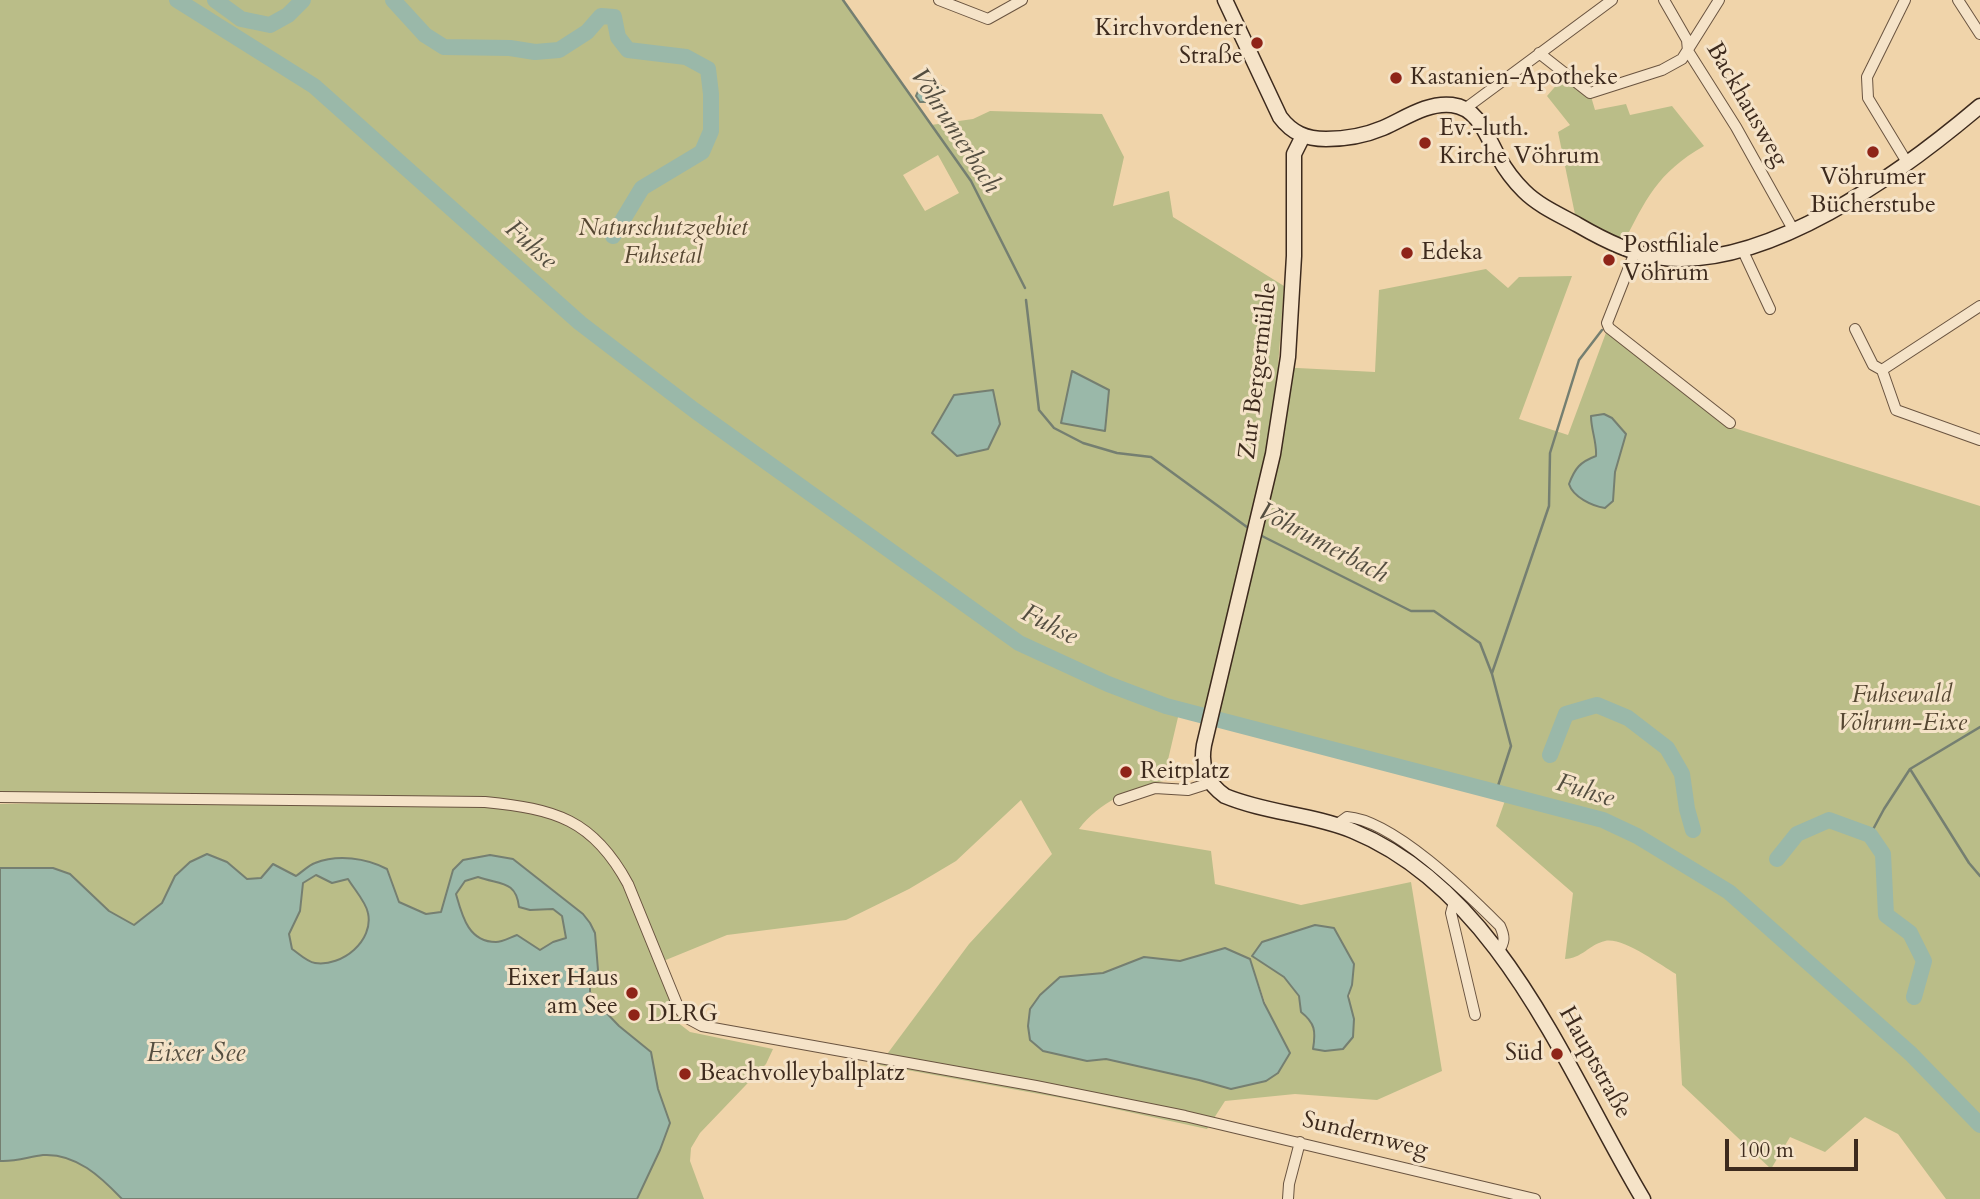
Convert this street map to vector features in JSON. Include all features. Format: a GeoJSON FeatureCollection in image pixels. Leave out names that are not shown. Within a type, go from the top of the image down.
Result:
{"type":"FeatureCollection","features":[{"type":"Feature","properties":{"kind":"street"},"geometry":{"type":"LineString","coordinates":[[939,0],[988,19],[1022,0]]}},
{"type":"Feature","properties":{"kind":"street"},"geometry":{"type":"LineString","coordinates":[[1224,0],[1280,117],[1288,127],[1303,136],[1340,139],[1358,136],[1380,130],[1438,105],[1466,108],[1476,117],[1500,160],[1526,193],[1593,233],[1635,252],[1675,259],[1707,257],[1742,249],[1794,231],[1909,164],[1980,106]]}},
{"type":"Feature","properties":{"kind":"street"},"geometry":{"type":"LineString","coordinates":[[1466,108],[1612,0]]}},
{"type":"Feature","properties":{"kind":"street","name":"Backhausweg"},"geometry":{"type":"LineString","coordinates":[[1664,0],[1687,40],[1688,51],[1736,127],[1794,231]]}},
{"type":"Feature","properties":{"kind":"street"},"geometry":{"type":"LineString","coordinates":[[1539,53],[1590,93],[1662,70],[1682,59],[1719,0]]}},
{"type":"Feature","properties":{"kind":"street"},"geometry":{"type":"LineString","coordinates":[[1905,0],[1867,77],[1866,87],[1868,98],[1909,164]]}},
{"type":"Feature","properties":{"kind":"street"},"geometry":{"type":"LineString","coordinates":[[1958,0],[1980,34]]}},
{"type":"Feature","properties":{"kind":"street","name":"Zur Bergermühle"},"geometry":{"type":"LineString","coordinates":[[1210,783],[1202,760],[1207,731],[1273,454],[1287,365],[1294,256],[1294,154],[1303,136]]}},
{"type":"Feature","properties":{"kind":"street"},"geometry":{"type":"LineString","coordinates":[[1742,249],[1770,309]]}},
{"type":"Feature","properties":{"kind":"street"},"geometry":{"type":"LineString","coordinates":[[1635,252],[1607,323],[1609,328],[1730,423]]}},
{"type":"Feature","properties":{"kind":"street"},"geometry":{"type":"LineString","coordinates":[[1882,370],[1980,306]]}},
{"type":"Feature","properties":{"kind":"street"},"geometry":{"type":"LineString","coordinates":[[1855,329],[1873,365],[1882,370],[1896,410],[1980,440]]}},
{"type":"Feature","properties":{"kind":"street"},"geometry":{"type":"LineString","coordinates":[[1119,800],[1154,788],[1188,790],[1210,783]]}},
{"type":"Feature","properties":{"kind":"street","name":"Hauptstraße"},"geometry":{"type":"LineString","coordinates":[[1210,783],[1233,800],[1336,825],[1386,847],[1429,879],[1454,902],[1498,953],[1548,1025],[1643,1199]]}},
{"type":"Feature","properties":{"kind":"street","name":"Sundernweg"},"geometry":{"type":"LineString","coordinates":[[0,797],[473,802],[523,806],[551,812],[591,836],[606,849],[618,866],[628,884],[679,1009],[694,1023],[735,1033],[1035,1086],[1185,1116],[1535,1199]]}},
{"type":"Feature","properties":{"kind":"street","name":"Hauptstraße"},"geometry":{"type":"LineString","coordinates":[[1336,825],[1348,817],[1374,824],[1400,839],[1440,870],[1500,926],[1504,943],[1498,953]]}},
{"type":"Feature","properties":{"kind":"street"},"geometry":{"type":"LineString","coordinates":[[1454,902],[1451,913],[1475,1014]]}},
{"type":"Feature","properties":{"kind":"street"},"geometry":{"type":"LineString","coordinates":[[1288,1199],[1289,1184],[1300,1142]]}},
{"type":"Feature","properties":{"kind":"green space"},"geometry":{"type":"Polygon","coordinates":[[[0,0],[843,0],[931,125],[973,119],[990,111],[1102,114],[1124,157],[1113,206],[1169,191],[1173,217],[1284,286],[1278,367],[1375,372],[1379,290],[1486,269],[1508,288],[1519,277],[1572,276],[1519,419],[1568,435],[1607,330],[1728,426],[1980,506],[1980,1199],[1946,1199],[1898,1134],[1865,1117],[1825,1152],[1790,1137],[1771,1169],[1682,1085],[1676,974],[1631,947],[1613,941],[1605,941],[1576,957],[1565,959],[1573,893],[1496,826],[1508,792],[1142,695],[1015,637],[1011,640],[1017,645],[1139,701],[1179,713],[1163,781],[1116,798],[1096,811],[1079,829],[1211,851],[1215,884],[1301,905],[1411,882],[1442,1071],[1377,1100],[1295,1094],[1225,1101],[1207,1129],[1078,1101],[879,1065],[969,944],[1052,854],[1021,800],[956,861],[909,889],[846,920],[727,935],[656,964],[676,1012],[677,1022],[690,1032],[773,1049],[766,1064],[700,1133],[691,1148],[690,1161],[704,1199],[0,1199],[0,804],[127,802],[0,796],[0,0]],[[938,155],[903,175],[925,211],[959,193],[938,155]],[[1315,925],[1262,942],[1284,977],[1300,996],[1301,1012],[1311,1019],[1315,1035],[1343,1049],[1353,1031],[1350,1002],[1352,985],[1315,925]],[[1225,948],[1180,961],[1144,957],[1103,973],[1060,977],[1087,1061],[1106,1059],[1231,1089],[1269,1014],[1250,959],[1225,948]]]}},
{"type":"Feature","properties":{"kind":"green space"},"geometry":{"type":"Polygon","coordinates":[[[1566,74],[1590,93],[1595,110],[1626,104],[1630,115],[1672,106],[1704,146],[1675,166],[1654,188],[1622,246],[1577,224],[1558,132],[1570,125],[1547,96],[1566,74]]]}},
{"type":"Feature","properties":{"kind":"water"},"geometry":{"type":"Polygon","coordinates":[[[929,82],[936,82],[941,86],[942,94],[933,101],[920,102],[916,96],[919,89],[929,82]]]}},
{"type":"Feature","properties":{"kind":"water"},"geometry":{"type":"Polygon","coordinates":[[[1072,371],[1109,390],[1105,431],[1061,423],[1072,371]]]}},
{"type":"Feature","properties":{"kind":"water"},"geometry":{"type":"Polygon","coordinates":[[[993,390],[1000,424],[988,449],[957,456],[932,433],[954,395],[993,390]]]}},
{"type":"Feature","properties":{"kind":"water"},"geometry":{"type":"Polygon","coordinates":[[[1604,414],[1612,418],[1626,434],[1615,472],[1613,501],[1605,508],[1584,500],[1574,493],[1569,484],[1579,466],[1596,456],[1591,416],[1604,414]]]}},
{"type":"Feature","properties":{"kind":"water","name":"Eixer See"},"geometry":{"type":"Polygon","coordinates":[[[207,854],[227,862],[247,879],[261,878],[273,864],[296,876],[324,860],[361,860],[387,869],[399,902],[426,914],[441,912],[453,870],[463,860],[490,855],[513,859],[583,914],[590,923],[595,933],[598,970],[590,983],[590,992],[619,1026],[651,1052],[658,1089],[670,1123],[637,1199],[122,1199],[87,1168],[66,1158],[43,1155],[0,1161],[0,868],[53,868],[70,874],[109,911],[134,925],[162,903],[175,876],[190,862],[207,854]],[[316,875],[303,883],[300,911],[289,934],[292,949],[312,962],[325,963],[345,956],[361,942],[369,923],[368,913],[348,879],[332,883],[316,875]],[[478,877],[465,881],[456,894],[468,926],[479,937],[496,942],[517,935],[540,950],[566,938],[562,916],[553,909],[530,910],[519,907],[511,888],[478,877]]]}},
{"type":"Feature","properties":{"kind":"water"},"geometry":{"type":"Polygon","coordinates":[[[1315,925],[1334,928],[1354,964],[1348,996],[1354,1019],[1353,1037],[1343,1049],[1313,1049],[1313,1028],[1301,1012],[1299,996],[1284,977],[1252,956],[1262,942],[1315,925]]]}},
{"type":"Feature","properties":{"kind":"water"},"geometry":{"type":"Polygon","coordinates":[[[1225,948],[1250,959],[1264,1003],[1290,1053],[1278,1073],[1266,1081],[1231,1089],[1106,1059],[1087,1061],[1043,1051],[1030,1040],[1030,1009],[1040,995],[1060,977],[1103,973],[1144,957],[1180,961],[1225,948]]]}},
{"type":"Feature","properties":{"kind":"waterway","name":"Fuhse"},"geometry":{"type":"LineString","coordinates":[[177,0],[314,86],[580,323],[694,410],[1019,643],[1108,684],[1166,706],[1603,820],[1637,836],[1729,892],[1911,1054],[1980,1125]]}},
{"type":"Feature","properties":{"kind":"waterway"},"geometry":{"type":"LineString","coordinates":[[215,0],[241,19],[270,25],[288,15],[303,0]]}},
{"type":"Feature","properties":{"kind":"waterway"},"geometry":{"type":"LineString","coordinates":[[393,0],[425,35],[444,47],[510,48],[535,52],[559,50],[587,32],[601,16],[614,17],[618,37],[628,50],[686,57],[708,69],[711,131],[702,152],[642,188],[613,236]]}},
{"type":"Feature","properties":{"kind":"waterway","name":"Vöhrumerbach"},"geometry":{"type":"LineString","coordinates":[[843,0],[971,181],[1025,288]]}},
{"type":"Feature","properties":{"kind":"waterway","name":"Vöhrumerbach"},"geometry":{"type":"LineString","coordinates":[[1026,300],[1039,410],[1054,428],[1083,443],[1117,453],[1151,457],[1251,530]]}},
{"type":"Feature","properties":{"kind":"waterway"},"geometry":{"type":"LineString","coordinates":[[1492,673],[1549,506],[1550,453],[1579,360],[1602,330]]}},
{"type":"Feature","properties":{"kind":"waterway","name":"Vöhrumerbach"},"geometry":{"type":"LineString","coordinates":[[1260,535],[1411,611],[1434,611],[1480,643],[1492,674],[1511,746],[1496,792]]}},
{"type":"Feature","properties":{"kind":"waterway"},"geometry":{"type":"LineString","coordinates":[[1550,755],[1566,714],[1597,705],[1628,718],[1667,748],[1682,774],[1693,830]]}},
{"type":"Feature","properties":{"kind":"waterway"},"geometry":{"type":"LineString","coordinates":[[1870,835],[1910,769],[1980,727]]}},
{"type":"Feature","properties":{"kind":"waterway"},"geometry":{"type":"LineString","coordinates":[[1910,769],[1980,876]]}},
{"type":"Feature","properties":{"kind":"waterway"},"geometry":{"type":"LineString","coordinates":[[1777,859],[1797,834],[1829,820],[1870,835],[1883,854],[1886,915],[1910,933],[1924,961],[1914,997]]}},
{"type":"Feature","properties":{"kind":"place","name":"Kirchvordener Straße"},"geometry":{"type":"Point","coordinates":[1257,43]}},
{"type":"Feature","properties":{"kind":"place","name":"Kastanien-Apotheke"},"geometry":{"type":"Point","coordinates":[1396,78]}},
{"type":"Feature","properties":{"kind":"place","name":"Ev.-luth. Kirche Vöhrum"},"geometry":{"type":"Point","coordinates":[1425,143]}},
{"type":"Feature","properties":{"kind":"place","name":"Vöhrumer Bücherstube"},"geometry":{"type":"Point","coordinates":[1873,152]}},
{"type":"Feature","properties":{"kind":"place","name":"Edeka"},"geometry":{"type":"Point","coordinates":[1407,253]}},
{"type":"Feature","properties":{"kind":"place","name":"Postfiliale Vöhrum"},"geometry":{"type":"Point","coordinates":[1609,260]}},
{"type":"Feature","properties":{"kind":"place","name":"Reitplatz"},"geometry":{"type":"Point","coordinates":[1126,772]}},
{"type":"Feature","properties":{"kind":"place","name":"Eixer Haus am See"},"geometry":{"type":"Point","coordinates":[632,993]}},
{"type":"Feature","properties":{"kind":"place","name":"DLRG"},"geometry":{"type":"Point","coordinates":[634,1015]}},
{"type":"Feature","properties":{"kind":"place","name":"Süd"},"geometry":{"type":"Point","coordinates":[1557,1054]}},
{"type":"Feature","properties":{"kind":"place","name":"Beachvolleyballplatz"},"geometry":{"type":"Point","coordinates":[685,1074]}},
{"type":"Feature","properties":{"kind":"park label","name":"Naturschutzgebiet Fuhsetal"},"geometry":{"type":"Point","coordinates":[663,243]}},
{"type":"Feature","properties":{"kind":"park label","name":"Fuhsewald Vöhrum-Eixe"},"geometry":{"type":"Point","coordinates":[1902,710]}}]}
